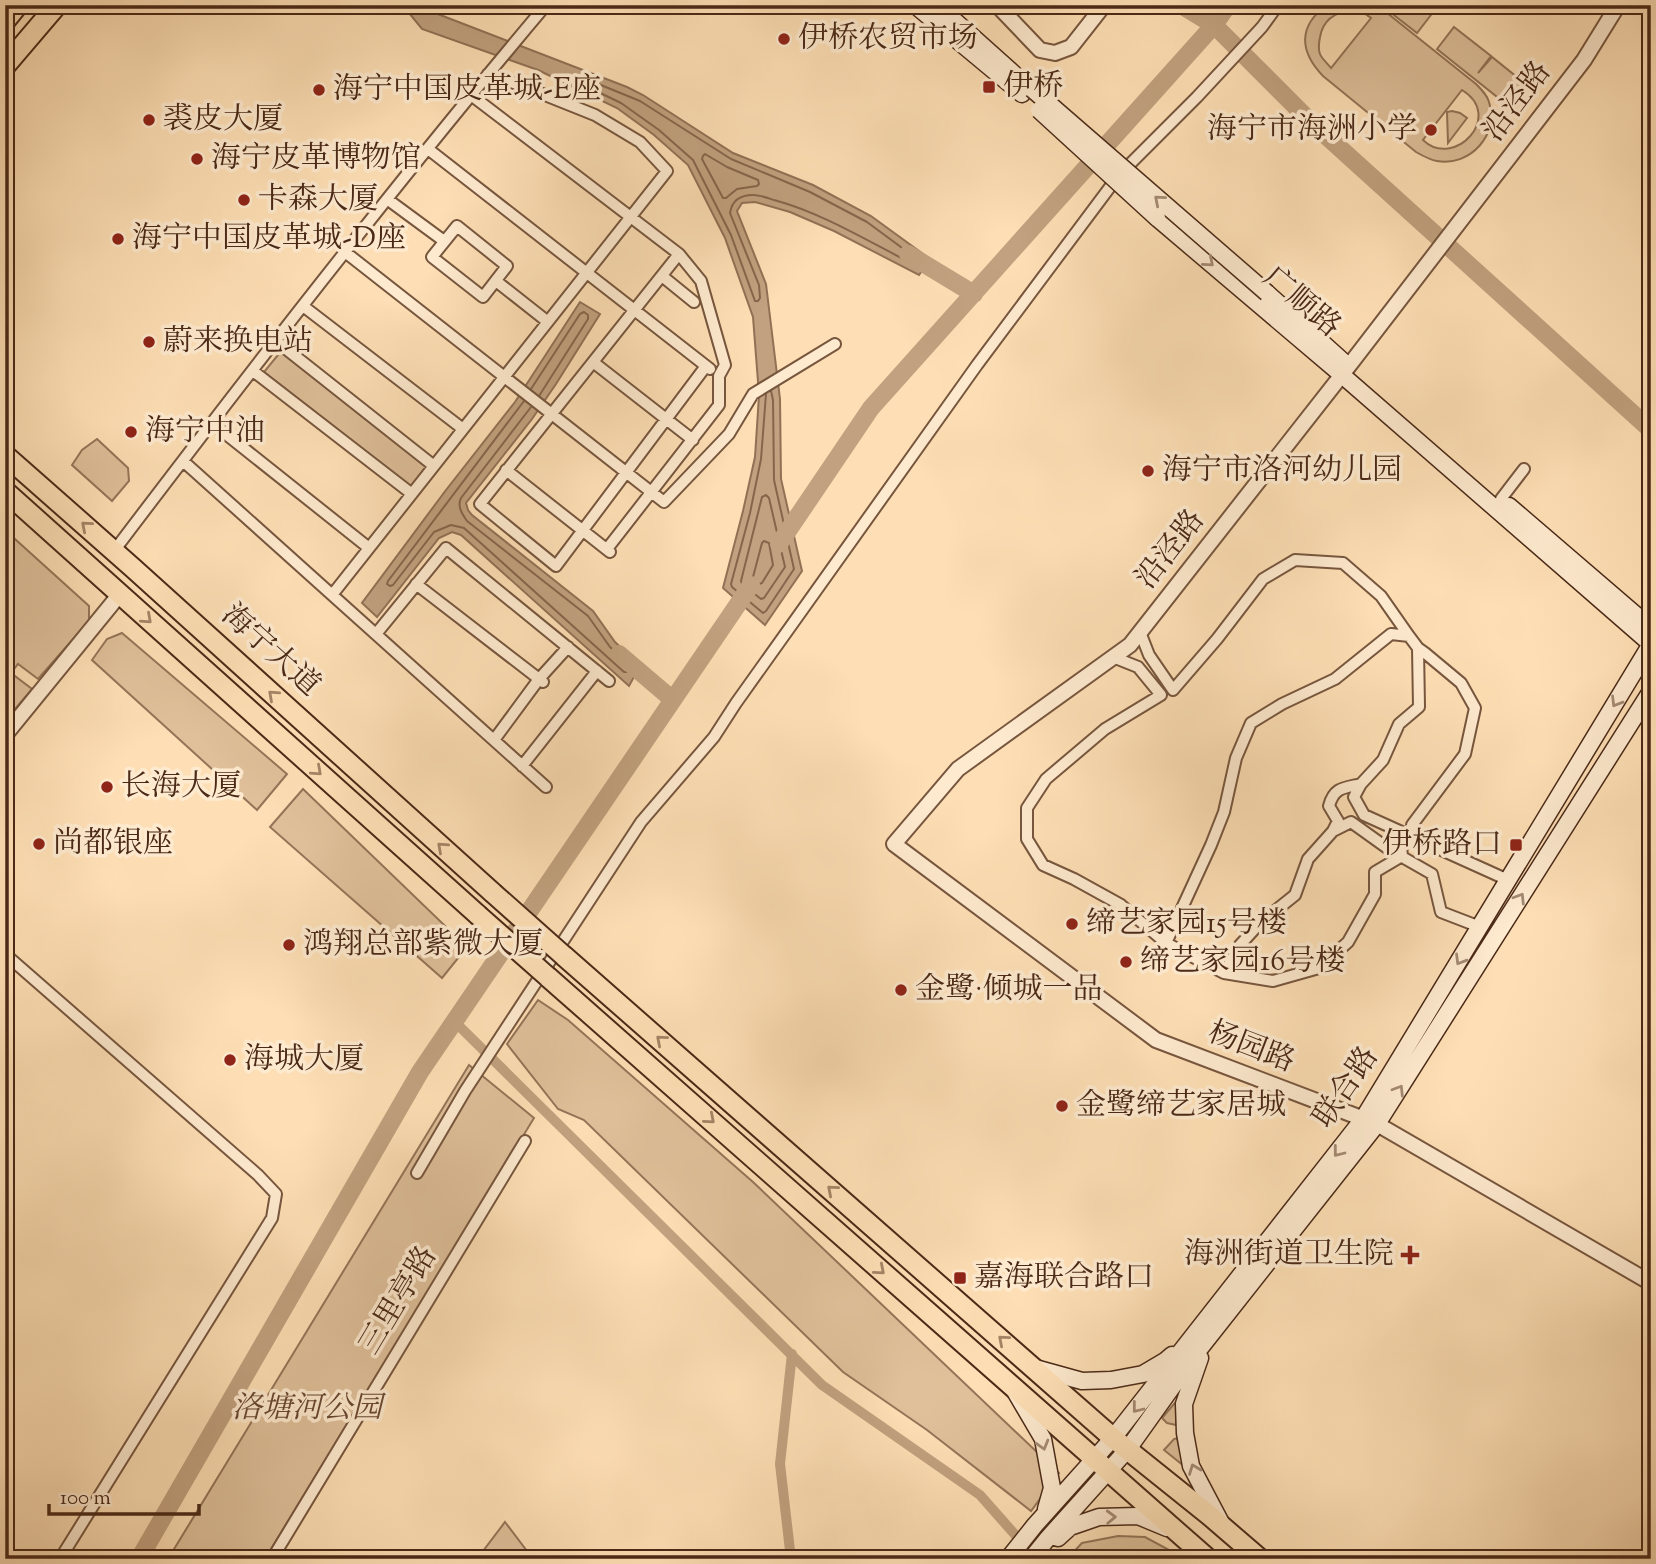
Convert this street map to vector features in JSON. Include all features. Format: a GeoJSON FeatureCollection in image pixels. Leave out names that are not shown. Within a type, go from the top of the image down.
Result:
{"type":"FeatureCollection","features":[{"type":"Feature","properties":{"kind":"highway"},"geometry":{"type":"LineString","coordinates":[[5,21],[18,5]]}},
{"type":"Feature","properties":{"kind":"highway"},"geometry":{"type":"LineString","coordinates":[[5,66],[57,5]]}},
{"type":"Feature","properties":{"kind":"highway","name":"海宁大道"},"geometry":{"type":"LineString","coordinates":[[5,455],[564,956],[1121,1444],[1260,1559]]}},
{"type":"Feature","properties":{"kind":"highway","name":"海宁大道"},"geometry":{"type":"LineString","coordinates":[[5,491],[478,915],[1208,1559]]}},
{"type":"Feature","properties":{"kind":"main road","name":"广顺路"},"geometry":{"type":"LineString","coordinates":[[915,5],[1027,92],[1267,293],[1345,371],[1651,644]]}},
{"type":"Feature","properties":{"kind":"main road","name":"广顺路"},"geometry":{"type":"LineString","coordinates":[[937,5],[1157,218],[1501,499],[1651,628]]}},
{"type":"Feature","properties":{"kind":"main road","name":"联合路"},"geometry":{"type":"LineString","coordinates":[[1370,1122],[1480,927],[1651,644]]}},
{"type":"Feature","properties":{"kind":"main road"},"geometry":{"type":"LineString","coordinates":[[1008,1559],[1040,1520],[1121,1444],[1370,1122],[1651,691]]}},
{"type":"Feature","properties":{"kind":"main road"},"geometry":{"type":"LineString","coordinates":[[1033,1367],[1082,1381],[1111,1380],[1143,1374],[1202,1337]]}},
{"type":"Feature","properties":{"kind":"main road"},"geometry":{"type":"LineString","coordinates":[[1202,1337],[1184,1404],[1185,1433],[1191,1466],[1225,1529]]}},
{"type":"Feature","properties":{"kind":"main road"},"geometry":{"type":"LineString","coordinates":[[1011,1385],[1042,1439],[1052,1488],[1040,1520]]}},
{"type":"Feature","properties":{"kind":"main road"},"geometry":{"type":"LineString","coordinates":[[1032,1559],[1049,1540],[1101,1465]]}},
{"type":"Feature","properties":{"kind":"main road"},"geometry":{"type":"LineString","coordinates":[[1049,1540],[1070,1527],[1099,1517],[1138,1516],[1176,1531]]}},
{"type":"Feature","properties":{"kind":"street"},"geometry":{"type":"LineString","coordinates":[[114,551],[345,252],[545,5]]}},
{"type":"Feature","properties":{"kind":"street"},"geometry":{"type":"LineString","coordinates":[[997,5],[1040,50],[1055,53],[1071,47],[1104,5]]}},
{"type":"Feature","properties":{"kind":"street"},"geometry":{"type":"LineString","coordinates":[[416,1173],[477,1073],[641,822],[714,737],[977,365],[1119,175],[1215,78],[1262,27],[1278,5]]}},
{"type":"Feature","properties":{"kind":"street","name":"沿泾路"},"geometry":{"type":"LineString","coordinates":[[894,844],[958,769],[1130,645],[1584,60],[1618,5]]}},
{"type":"Feature","properties":{"kind":"street"},"geometry":{"type":"LineString","coordinates":[[332,595],[463,429],[508,380],[548,322],[667,171],[640,142],[595,115],[490,71]]}},
{"type":"Feature","properties":{"kind":"street"},"geometry":{"type":"LineString","coordinates":[[471,95],[679,254],[701,281],[725,365],[719,376],[719,405],[608,551],[506,470]]}},
{"type":"Feature","properties":{"kind":"street"},"geometry":{"type":"LineString","coordinates":[[428,149],[719,376]]}},
{"type":"Feature","properties":{"kind":"street"},"geometry":{"type":"LineString","coordinates":[[387,199],[444,241]]}},
{"type":"Feature","properties":{"kind":"street"},"geometry":{"type":"LineString","coordinates":[[457,226],[508,266],[483,297],[432,257],[444,241],[457,226]]}},
{"type":"Feature","properties":{"kind":"street"},"geometry":{"type":"LineString","coordinates":[[345,252],[664,502],[729,434],[753,394],[835,344]]}},
{"type":"Feature","properties":{"kind":"street"},"geometry":{"type":"LineString","coordinates":[[679,254],[480,504],[556,566],[706,366]]}},
{"type":"Feature","properties":{"kind":"street"},"geometry":{"type":"LineString","coordinates":[[662,276],[694,302]]}},
{"type":"Feature","properties":{"kind":"street"},"geometry":{"type":"LineString","coordinates":[[496,281],[548,322]]}},
{"type":"Feature","properties":{"kind":"street"},"geometry":{"type":"LineString","coordinates":[[303,306],[463,429]]}},
{"type":"Feature","properties":{"kind":"street"},"geometry":{"type":"LineString","coordinates":[[276,341],[434,466]]}},
{"type":"Feature","properties":{"kind":"street"},"geometry":{"type":"LineString","coordinates":[[593,362],[693,440]]}},
{"type":"Feature","properties":{"kind":"street"},"geometry":{"type":"LineString","coordinates":[[253,371],[412,494]]}},
{"type":"Feature","properties":{"kind":"street"},"geometry":{"type":"LineString","coordinates":[[212,423],[369,548]]}},
{"type":"Feature","properties":{"kind":"street"},"geometry":{"type":"LineString","coordinates":[[183,461],[546,787]]}},
{"type":"Feature","properties":{"kind":"street"},"geometry":{"type":"LineString","coordinates":[[1501,499],[1524,470]]}},
{"type":"Feature","properties":{"kind":"street"},"geometry":{"type":"LineString","coordinates":[[376,634],[446,548],[609,681]]}},
{"type":"Feature","properties":{"kind":"street"},"geometry":{"type":"LineString","coordinates":[[1140,632],[1149,655],[1173,690],[1263,579],[1295,560],[1343,563],[1381,596],[1418,648],[1461,682],[1475,708],[1465,754],[1412,825],[1415,838]]}},
{"type":"Feature","properties":{"kind":"street"},"geometry":{"type":"LineString","coordinates":[[416,584],[541,681]]}},
{"type":"Feature","properties":{"kind":"street"},"geometry":{"type":"LineString","coordinates":[[5,735],[120,594]]}},
{"type":"Feature","properties":{"kind":"street"},"geometry":{"type":"LineString","coordinates":[[1166,943],[1224,812],[1236,758],[1251,723],[1282,704],[1335,679],[1391,634],[1409,636]]}},
{"type":"Feature","properties":{"kind":"street"},"geometry":{"type":"LineString","coordinates":[[494,740],[568,647]]}},
{"type":"Feature","properties":{"kind":"street"},"geometry":{"type":"LineString","coordinates":[[1418,648],[1419,707],[1399,724],[1383,760],[1361,784],[1354,797],[1364,815],[1508,880]]}},
{"type":"Feature","properties":{"kind":"street"},"geometry":{"type":"LineString","coordinates":[[1113,657],[1138,667],[1161,695],[1105,729],[1046,779],[1027,808],[1027,839],[1043,864],[1121,905],[1166,943],[1224,973],[1273,981],[1319,968],[1348,942],[1375,894],[1375,872],[1402,856]]}},
{"type":"Feature","properties":{"kind":"street"},"geometry":{"type":"LineString","coordinates":[[522,766],[597,671]]}},
{"type":"Feature","properties":{"kind":"street"},"geometry":{"type":"LineString","coordinates":[[1224,973],[1240,945],[1260,923],[1295,895],[1308,859],[1333,831],[1338,821],[1329,806],[1332,796],[1343,787],[1361,784]]}},
{"type":"Feature","properties":{"kind":"street"},"geometry":{"type":"LineString","coordinates":[[1333,831],[1351,822],[1432,874],[1441,912],[1480,927]]}},
{"type":"Feature","properties":{"kind":"street"},"geometry":{"type":"LineString","coordinates":[[1402,856],[1401,846],[1415,838]]}},
{"type":"Feature","properties":{"kind":"street","name":"杨园路"},"geometry":{"type":"LineString","coordinates":[[894,844],[1156,1040],[1370,1122],[1651,1283]]}},
{"type":"Feature","properties":{"kind":"street"},"geometry":{"type":"LineString","coordinates":[[5,954],[258,1175],[276,1194],[272,1218],[60,1559]]}},
{"type":"Feature","properties":{"kind":"street","name":"三里亭路"},"geometry":{"type":"LineString","coordinates":[[272,1559],[525,1141]]}},
{"type":"Feature","properties":{"kind":"green space"},"geometry":{"type":"Polygon","coordinates":[[[1327,5],[1377,5],[1476,84],[1487,97],[1491,114],[1490,126],[1480,146],[1461,159],[1449,162],[1426,158],[1323,76],[1309,57],[1305,39],[1311,21],[1327,5]],[[1352,10],[1331,18],[1322,31],[1319,52],[1331,68],[1371,18],[1361,11],[1352,10]],[[1462,90],[1423,140],[1435,148],[1460,144],[1470,136],[1477,125],[1478,113],[1474,101],[1462,90]]]}},
{"type":"Feature","properties":{"kind":"green space"},"geometry":{"type":"Polygon","coordinates":[[[1381,5],[1427,5],[1434,11],[1417,33],[1381,5]]]}},
{"type":"Feature","properties":{"kind":"green space"},"geometry":{"type":"Polygon","coordinates":[[[1454,27],[1491,56],[1478,73],[1492,57],[1528,86],[1511,108],[1437,49],[1454,27]]]}},
{"type":"Feature","properties":{"kind":"green space"},"geometry":{"type":"Polygon","coordinates":[[[1452,111],[1467,118],[1448,143],[1447,112],[1452,111]]]}},
{"type":"Feature","properties":{"kind":"green space"},"geometry":{"type":"Polygon","coordinates":[[[282,350],[429,466],[411,487],[264,372],[282,350]]]}},
{"type":"Feature","properties":{"kind":"green space"},"geometry":{"type":"Polygon","coordinates":[[[97,439],[128,468],[129,481],[112,501],[72,465],[82,450],[97,439]]]}},
{"type":"Feature","properties":{"kind":"green space"},"geometry":{"type":"Polygon","coordinates":[[[5,530],[89,606],[89,621],[38,679],[18,664],[11,673],[32,689],[5,721],[5,530]]]}},
{"type":"Feature","properties":{"kind":"green space"},"geometry":{"type":"Polygon","coordinates":[[[122,633],[287,774],[257,810],[92,660],[107,639],[122,633]]]}},
{"type":"Feature","properties":{"kind":"green space"},"geometry":{"type":"Polygon","coordinates":[[[303,789],[467,947],[442,978],[270,827],[303,789]]]}},
{"type":"Feature","properties":{"kind":"green space"},"geometry":{"type":"Polygon","coordinates":[[[538,1000],[568,1020],[753,1182],[1059,1473],[1031,1511],[927,1430],[843,1372],[584,1120],[558,1109],[507,1044],[538,1000]]]}},
{"type":"Feature","properties":{"kind":"green space","name":"洛塘河公园"},"geometry":{"type":"Polygon","coordinates":[[[469,1065],[534,1118],[265,1559],[168,1559],[469,1065]]]}},
{"type":"Feature","properties":{"kind":"green space"},"geometry":{"type":"Polygon","coordinates":[[[1180,1397],[1176,1425],[1167,1423],[1162,1418],[1180,1397]]]}},
{"type":"Feature","properties":{"kind":"green space"},"geometry":{"type":"Polygon","coordinates":[[[1177,1438],[1184,1466],[1164,1450],[1177,1438]]]}},
{"type":"Feature","properties":{"kind":"green space"},"geometry":{"type":"Polygon","coordinates":[[[505,1522],[533,1559],[477,1559],[505,1522]]]}},
{"type":"Feature","properties":{"kind":"green space"},"geometry":{"type":"Polygon","coordinates":[[[1118,1536],[1145,1537],[1181,1559],[1067,1559],[1082,1543],[1118,1536]]]}},
{"type":"Feature","properties":{"kind":"water"},"geometry":{"type":"Polygon","coordinates":[[[430,11],[627,87],[733,153],[813,185],[871,216],[930,259],[919,275],[834,231],[790,212],[755,202],[742,203],[737,211],[766,284],[780,399],[781,479],[802,571],[765,625],[723,588],[755,457],[759,395],[753,317],[725,238],[688,165],[654,135],[617,108],[538,70],[422,29],[409,13],[430,11]]]}},
{"type":"Feature","properties":{"kind":"water"},"geometry":{"type":"Polygon","coordinates":[[[580,302],[600,314],[532,419],[466,503],[472,515],[593,611],[615,642],[640,666],[629,686],[461,535],[452,532],[439,538],[377,617],[362,603],[515,402],[580,302]]]}},
{"type":"Feature","properties":{"kind":"waterway"},"geometry":{"type":"LineString","coordinates":[[1181,5],[1214,25],[1311,122],[1651,430]]}},
{"type":"Feature","properties":{"kind":"waterway"},"geometry":{"type":"LineString","coordinates":[[779,544],[871,408],[1214,25],[1228,5]]}},
{"type":"Feature","properties":{"kind":"waterway"},"geometry":{"type":"LineString","coordinates":[[908,254],[974,294]]}},
{"type":"Feature","properties":{"kind":"waterway"},"geometry":{"type":"LineString","coordinates":[[139,1559],[420,1072],[751,585]]}},
{"type":"Feature","properties":{"kind":"waterway"},"geometry":{"type":"LineString","coordinates":[[619,654],[673,700]]}},
{"type":"Feature","properties":{"kind":"waterway"},"geometry":{"type":"LineString","coordinates":[[454,1021],[822,1385],[980,1495],[1025,1546]]}},
{"type":"Feature","properties":{"kind":"waterway"},"geometry":{"type":"LineString","coordinates":[[791,1559],[780,1464],[792,1354]]}},
{"type":"Feature","properties":{"kind":"place","name":"伊桥农贸市场"},"geometry":{"type":"Point","coordinates":[784,39]}},
{"type":"Feature","properties":{"kind":"place","name":"伊桥"},"geometry":{"type":"Point","coordinates":[989,87]}},
{"type":"Feature","properties":{"kind":"place","name":"海宁中国皮革城-E座"},"geometry":{"type":"Point","coordinates":[319,90]}},
{"type":"Feature","properties":{"kind":"place","name":"裘皮大厦"},"geometry":{"type":"Point","coordinates":[149,120]}},
{"type":"Feature","properties":{"kind":"place","name":"海宁市海洲小学"},"geometry":{"type":"Point","coordinates":[1431,130]}},
{"type":"Feature","properties":{"kind":"place","name":"海宁皮革博物馆"},"geometry":{"type":"Point","coordinates":[197,159]}},
{"type":"Feature","properties":{"kind":"place","name":"卡森大厦"},"geometry":{"type":"Point","coordinates":[244,200]}},
{"type":"Feature","properties":{"kind":"place","name":"海宁中国皮革城-D座"},"geometry":{"type":"Point","coordinates":[118,239]}},
{"type":"Feature","properties":{"kind":"place","name":"蔚来换电站"},"geometry":{"type":"Point","coordinates":[149,342]}},
{"type":"Feature","properties":{"kind":"place","name":"海宁中油"},"geometry":{"type":"Point","coordinates":[131,432]}},
{"type":"Feature","properties":{"kind":"place","name":"海宁市洛河幼儿园"},"geometry":{"type":"Point","coordinates":[1148,471]}},
{"type":"Feature","properties":{"kind":"place","name":"长海大厦"},"geometry":{"type":"Point","coordinates":[107,787]}},
{"type":"Feature","properties":{"kind":"place","name":"尚都银座"},"geometry":{"type":"Point","coordinates":[39,844]}},
{"type":"Feature","properties":{"kind":"place","name":"伊桥路口"},"geometry":{"type":"Point","coordinates":[1516,845]}},
{"type":"Feature","properties":{"kind":"place","name":"缔艺家园15号楼"},"geometry":{"type":"Point","coordinates":[1072,924]}},
{"type":"Feature","properties":{"kind":"place","name":"鸿翔总部紫微大厦"},"geometry":{"type":"Point","coordinates":[289,945]}},
{"type":"Feature","properties":{"kind":"place","name":"缔艺家园16号楼"},"geometry":{"type":"Point","coordinates":[1126,962]}},
{"type":"Feature","properties":{"kind":"place","name":"金鹭·倾城一品"},"geometry":{"type":"Point","coordinates":[901,990]}},
{"type":"Feature","properties":{"kind":"place","name":"海城大厦"},"geometry":{"type":"Point","coordinates":[230,1060]}},
{"type":"Feature","properties":{"kind":"place","name":"金鹭缔艺家居城"},"geometry":{"type":"Point","coordinates":[1062,1106]}},
{"type":"Feature","properties":{"kind":"place","name":"海洲街道卫生院"},"geometry":{"type":"Point","coordinates":[1410,1255]}},
{"type":"Feature","properties":{"kind":"place","name":"嘉海联合路口"},"geometry":{"type":"Point","coordinates":[960,1278]}}]}
